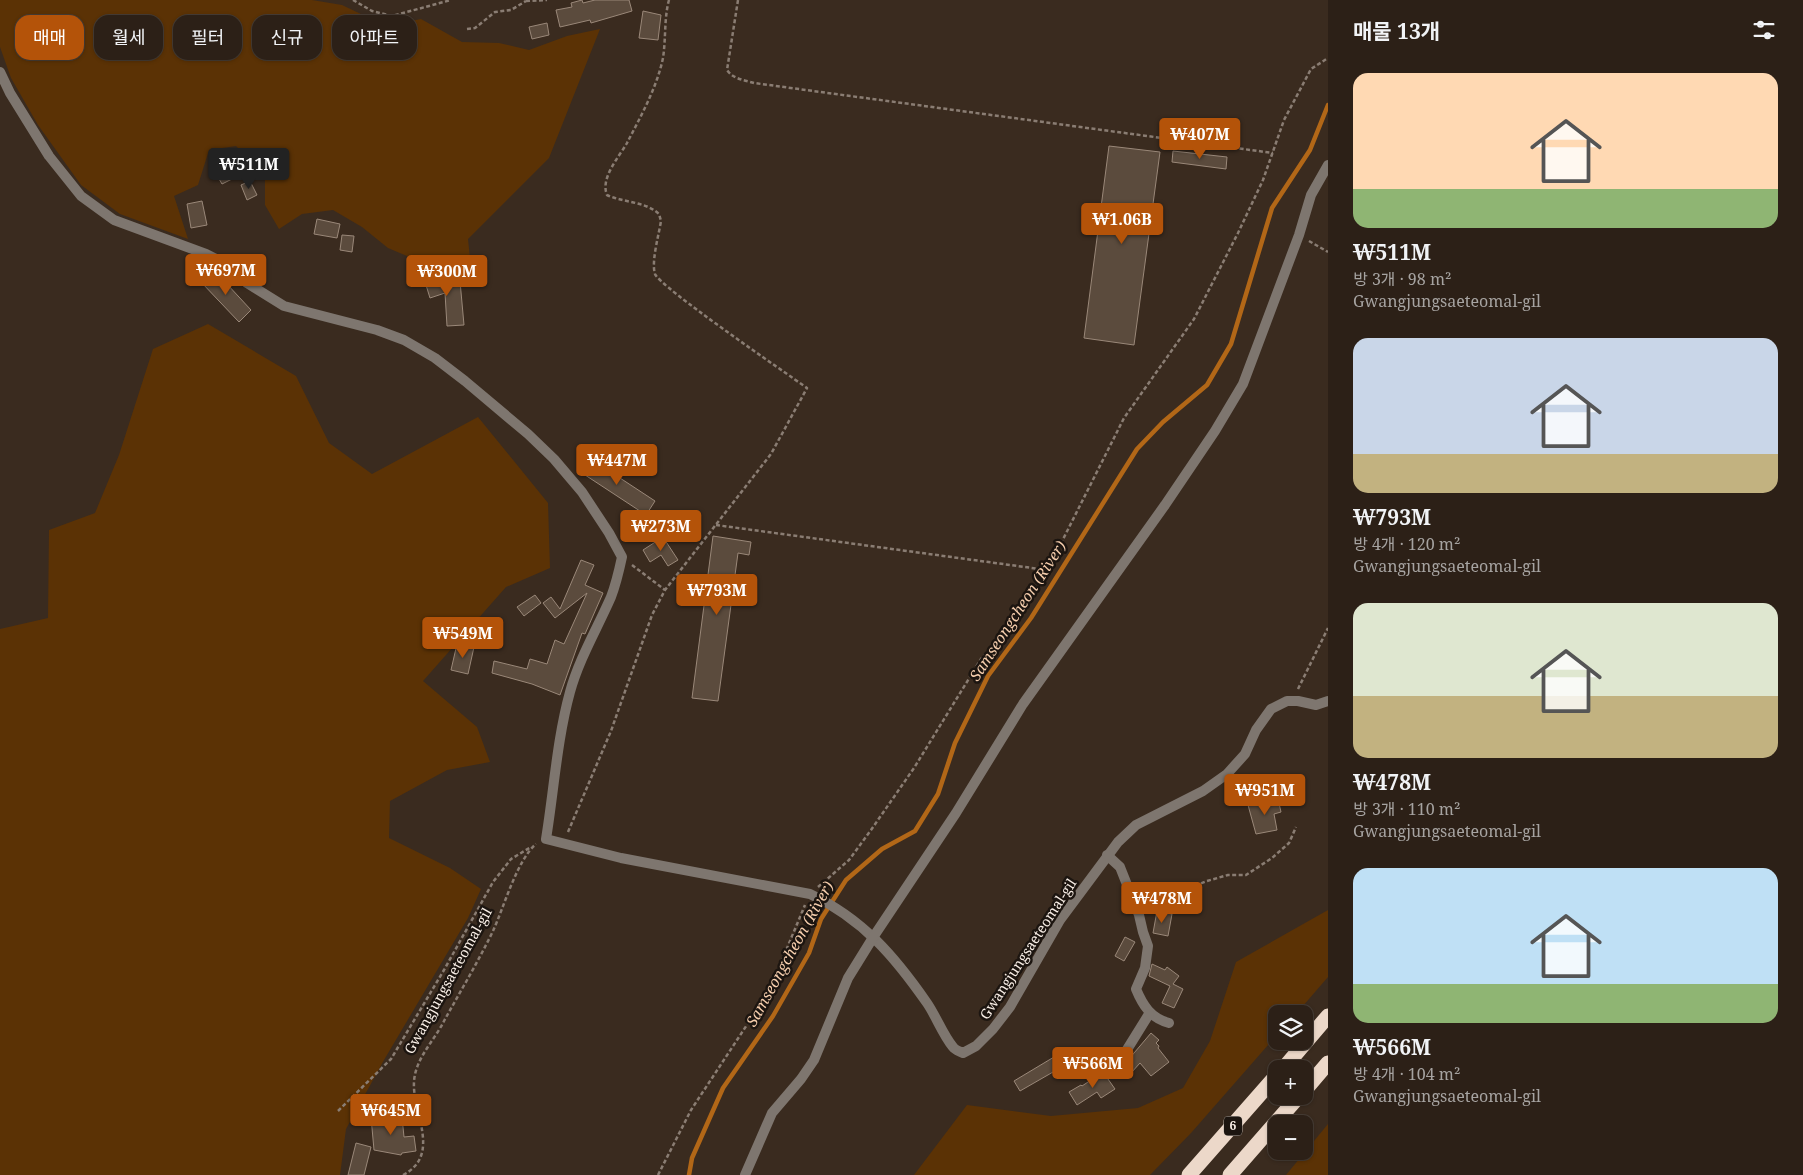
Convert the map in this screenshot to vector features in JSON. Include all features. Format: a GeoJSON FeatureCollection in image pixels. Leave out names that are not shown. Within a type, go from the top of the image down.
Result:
{"type":"FeatureCollection","features":[{"type":"Feature","properties":{"kind":"highway"},"geometry":{"type":"LineString","coordinates":[[1290,1060],[1328,1016]]}},
{"type":"Feature","properties":{"kind":"highway"},"geometry":{"type":"LineString","coordinates":[[1313,1080],[1328,1063]]}},
{"type":"Feature","properties":{"kind":"highway","name":"6"},"geometry":{"type":"LineString","coordinates":[[1189,1175],[1268,1085]]}},
{"type":"Feature","properties":{"kind":"highway","name":"6"},"geometry":{"type":"LineString","coordinates":[[1230,1175],[1291,1105]]}},
{"type":"Feature","properties":{"kind":"street"},"geometry":{"type":"LineString","coordinates":[[0,72],[10,93],[49,156],[81,196],[114,220],[206,254],[228,265],[247,284],[284,306],[377,330],[404,340],[435,358],[521,428],[554,460],[582,492],[609,533],[622,557],[611,597],[570,691],[546,838]]}},
{"type":"Feature","properties":{"kind":"street"},"geometry":{"type":"LineString","coordinates":[[745,1175],[772,1113],[801,1079],[814,1060],[848,978],[874,936],[956,813],[1023,704],[1165,505],[1215,432],[1243,384],[1300,235],[1311,195],[1328,165]]}},
{"type":"Feature","properties":{"kind":"street"},"geometry":{"type":"LineString","coordinates":[[1287,701],[1298,701],[1316,705],[1328,701]]}},
{"type":"Feature","properties":{"kind":"street","name":"Gwangjungsaeteomal-gil"},"geometry":{"type":"LineString","coordinates":[[546,838],[621,858],[810,894],[822,900],[874,936],[905,972],[930,1007],[953,1048],[963,1053],[976,1046],[993,1029],[1010,1006],[1060,920],[1118,842],[1136,825],[1203,791],[1226,774],[1245,754],[1256,730],[1272,709],[1287,701]]}},
{"type":"Feature","properties":{"kind":"street"},"geometry":{"type":"LineString","coordinates":[[1107,856],[1120,867],[1139,915],[1148,946],[1145,968],[1136,990],[1149,1014],[1169,1023]]}},
{"type":"Feature","properties":{"kind":"street"},"geometry":{"type":"LineString","coordinates":[[1113,1062],[1123,1056],[1149,1014]]}},
{"type":"Feature","properties":{"kind":"path"},"geometry":{"type":"LineString","coordinates":[[353,0],[372,11],[392,16],[451,0]]}},
{"type":"Feature","properties":{"kind":"path"},"geometry":{"type":"LineString","coordinates":[[467,29],[475,28],[495,12],[511,10],[526,0],[547,0]]}},
{"type":"Feature","properties":{"kind":"path"},"geometry":{"type":"LineString","coordinates":[[563,843],[611,730],[652,615],[665,590],[771,454],[807,388],[678,296],[656,277],[653,269],[661,222],[659,214],[644,205],[615,199],[607,195],[605,191],[610,170],[626,144],[656,84],[663,56],[669,0]]}},
{"type":"Feature","properties":{"kind":"path"},"geometry":{"type":"LineString","coordinates":[[738,0],[727,70],[730,75],[737,79],[754,83],[1273,153]]}},
{"type":"Feature","properties":{"kind":"path"},"geometry":{"type":"LineString","coordinates":[[658,1175],[690,1110],[760,1005],[775,977],[810,894],[849,860],[914,768],[981,659],[1014,621],[1039,587],[1124,418],[1194,318],[1263,180],[1284,120],[1311,69],[1328,58]]}},
{"type":"Feature","properties":{"kind":"path"},"geometry":{"type":"LineString","coordinates":[[1300,235],[1328,252]]}},
{"type":"Feature","properties":{"kind":"path"},"geometry":{"type":"LineString","coordinates":[[716,525],[1047,570]]}},
{"type":"Feature","properties":{"kind":"path"},"geometry":{"type":"LineString","coordinates":[[622,557],[645,577],[665,590]]}},
{"type":"Feature","properties":{"kind":"path"},"geometry":{"type":"LineString","coordinates":[[1287,701],[1298,690],[1328,628]]}},
{"type":"Feature","properties":{"kind":"path"},"geometry":{"type":"LineString","coordinates":[[1139,915],[1152,905],[1181,891],[1228,875],[1246,875],[1272,858],[1289,843],[1296,827]]}},
{"type":"Feature","properties":{"kind":"path","name":"Gwangjungsaeteomal-gil"},"geometry":{"type":"LineString","coordinates":[[403,1175],[419,1161],[422,1150],[423,1133],[414,1082],[418,1064],[439,1031],[492,932],[525,857],[535,845],[546,838]]}},
{"type":"Feature","properties":{"kind":"path"},"geometry":{"type":"LineString","coordinates":[[338,1111],[391,1059],[493,882],[511,859],[535,845]]}},
{"type":"Feature","properties":{"kind":"shaded area"},"geometry":{"type":"Polygon","coordinates":[[[0,0],[312,0],[342,5],[363,15],[332,15],[332,60],[417,60],[417,20],[421,19],[462,42],[499,43],[529,50],[567,36],[600,29],[549,158],[468,239],[470,258],[426,264],[388,248],[362,227],[333,210],[302,214],[279,229],[265,205],[265,175],[236,146],[209,150],[198,185],[174,196],[188,239],[120,214],[81,185],[38,125],[11,78],[0,47],[0,0]]]}},
{"type":"Feature","properties":{"kind":"shaded area"},"geometry":{"type":"Polygon","coordinates":[[[208,324],[296,376],[329,443],[372,474],[478,417],[548,503],[550,568],[506,587],[423,681],[477,727],[490,762],[447,770],[390,801],[389,838],[450,868],[481,889],[468,918],[384,1060],[346,1129],[340,1175],[0,1175],[0,629],[48,618],[49,530],[95,513],[119,455],[153,349],[208,324]]]}},
{"type":"Feature","properties":{"kind":"shaded area"},"geometry":{"type":"Polygon","coordinates":[[[1328,910],[1328,977],[1304,1005],[1268,1005],[1268,1045],[1191,1133],[1150,1175],[914,1175],[967,1105],[1051,1116],[1138,1108],[1183,1088],[1210,1041],[1236,962],[1328,910]]]}},
{"type":"Feature","properties":{"kind":"shaded area"},"geometry":{"type":"Polygon","coordinates":[[[1328,1124],[1328,1175],[1286,1175],[1298,1160],[1313,1160],[1313,1142],[1328,1124]]]}},
{"type":"Feature","properties":{"kind":"building"},"geometry":{"type":"Polygon","coordinates":[[[582,0],[583,3],[595,0],[629,0],[632,11],[591,23],[590,20],[560,27],[556,10],[572,7],[571,3],[582,0]]]}},
{"type":"Feature","properties":{"kind":"building"},"geometry":{"type":"Polygon","coordinates":[[[643,11],[661,15],[658,40],[639,38],[643,11]]]}},
{"type":"Feature","properties":{"kind":"building"},"geometry":{"type":"Polygon","coordinates":[[[547,23],[549,35],[532,39],[529,27],[547,23]]]}},
{"type":"Feature","properties":{"kind":"building"},"geometry":{"type":"Polygon","coordinates":[[[1109,146],[1160,152],[1134,345],[1084,338],[1109,146]]]}},
{"type":"Feature","properties":{"kind":"building"},"geometry":{"type":"Polygon","coordinates":[[[1173,151],[1227,157],[1226,169],[1172,162],[1173,151]]]}},
{"type":"Feature","properties":{"kind":"building"},"geometry":{"type":"Polygon","coordinates":[[[235,161],[242,174],[222,184],[215,172],[235,161]]]}},
{"type":"Feature","properties":{"kind":"building"},"geometry":{"type":"Polygon","coordinates":[[[250,181],[257,195],[247,200],[241,185],[250,181]]]}},
{"type":"Feature","properties":{"kind":"building"},"geometry":{"type":"Polygon","coordinates":[[[202,201],[207,225],[191,228],[187,204],[202,201]]]}},
{"type":"Feature","properties":{"kind":"building"},"geometry":{"type":"Polygon","coordinates":[[[317,219],[340,224],[337,238],[314,234],[317,219]]]}},
{"type":"Feature","properties":{"kind":"building"},"geometry":{"type":"Polygon","coordinates":[[[342,235],[354,236],[352,252],[340,250],[342,235]]]}},
{"type":"Feature","properties":{"kind":"building"},"geometry":{"type":"Polygon","coordinates":[[[214,270],[251,310],[239,322],[201,282],[214,270]]]}},
{"type":"Feature","properties":{"kind":"building"},"geometry":{"type":"Polygon","coordinates":[[[422,272],[460,281],[464,325],[447,326],[445,293],[430,298],[422,272]]]}},
{"type":"Feature","properties":{"kind":"building"},"geometry":{"type":"Polygon","coordinates":[[[588,457],[655,501],[646,515],[579,471],[588,457]]]}},
{"type":"Feature","properties":{"kind":"building"},"geometry":{"type":"Polygon","coordinates":[[[713,536],[751,542],[749,555],[738,553],[718,701],[692,698],[713,536]]]}},
{"type":"Feature","properties":{"kind":"building"},"geometry":{"type":"Polygon","coordinates":[[[663,537],[678,560],[668,566],[661,555],[650,562],[643,550],[663,537]]]}},
{"type":"Feature","properties":{"kind":"building"},"geometry":{"type":"Polygon","coordinates":[[[581,560],[594,565],[585,585],[603,593],[585,634],[582,633],[560,695],[532,684],[492,673],[494,661],[527,669],[530,659],[547,664],[555,640],[564,644],[587,593],[555,618],[543,603],[551,597],[560,609],[581,560]]]}},
{"type":"Feature","properties":{"kind":"building"},"geometry":{"type":"Polygon","coordinates":[[[535,595],[541,603],[524,616],[517,607],[535,595]]]}},
{"type":"Feature","properties":{"kind":"building"},"geometry":{"type":"Polygon","coordinates":[[[457,644],[474,647],[468,674],[451,670],[457,644]]]}},
{"type":"Feature","properties":{"kind":"building"},"geometry":{"type":"Polygon","coordinates":[[[1278,799],[1281,812],[1274,814],[1277,830],[1256,834],[1248,805],[1278,799]]]}},
{"type":"Feature","properties":{"kind":"building"},"geometry":{"type":"Polygon","coordinates":[[[1157,911],[1172,914],[1168,936],[1153,933],[1157,911]]]}},
{"type":"Feature","properties":{"kind":"building"},"geometry":{"type":"Polygon","coordinates":[[[1125,937],[1135,942],[1124,961],[1115,956],[1125,937]]]}},
{"type":"Feature","properties":{"kind":"building"},"geometry":{"type":"Polygon","coordinates":[[[1152,964],[1165,970],[1167,967],[1179,976],[1173,984],[1183,989],[1174,1008],[1162,1003],[1170,986],[1149,976],[1152,964]]]}},
{"type":"Feature","properties":{"kind":"building"},"geometry":{"type":"Polygon","coordinates":[[[1151,1033],[1159,1040],[1156,1043],[1159,1046],[1158,1048],[1169,1062],[1151,1076],[1140,1063],[1131,1073],[1123,1066],[1151,1033]]]}},
{"type":"Feature","properties":{"kind":"building"},"geometry":{"type":"Polygon","coordinates":[[[1054,1057],[1060,1068],[1020,1091],[1014,1081],[1054,1057]]]}},
{"type":"Feature","properties":{"kind":"building"},"geometry":{"type":"Polygon","coordinates":[[[1103,1072],[1115,1089],[1101,1098],[1097,1092],[1077,1105],[1069,1092],[1103,1072]]]}},
{"type":"Feature","properties":{"kind":"building"},"geometry":{"type":"Polygon","coordinates":[[[382,1116],[383,1119],[402,1117],[404,1137],[414,1136],[416,1151],[402,1153],[401,1155],[374,1150],[371,1117],[382,1116]]]}},
{"type":"Feature","properties":{"kind":"building"},"geometry":{"type":"Polygon","coordinates":[[[356,1143],[371,1147],[364,1175],[348,1175],[356,1143]]]}},
{"type":"Feature","properties":{"kind":"waterway","name":"Samseongcheon (River)"},"geometry":{"type":"LineString","coordinates":[[689,1175],[692,1158],[723,1088],[773,1016],[809,953],[821,919],[846,880],[882,849],[915,831],[938,794],[955,743],[988,676],[1031,618],[1137,449],[1163,422],[1207,385],[1231,344],[1272,208],[1310,150],[1328,105]]}}]}
